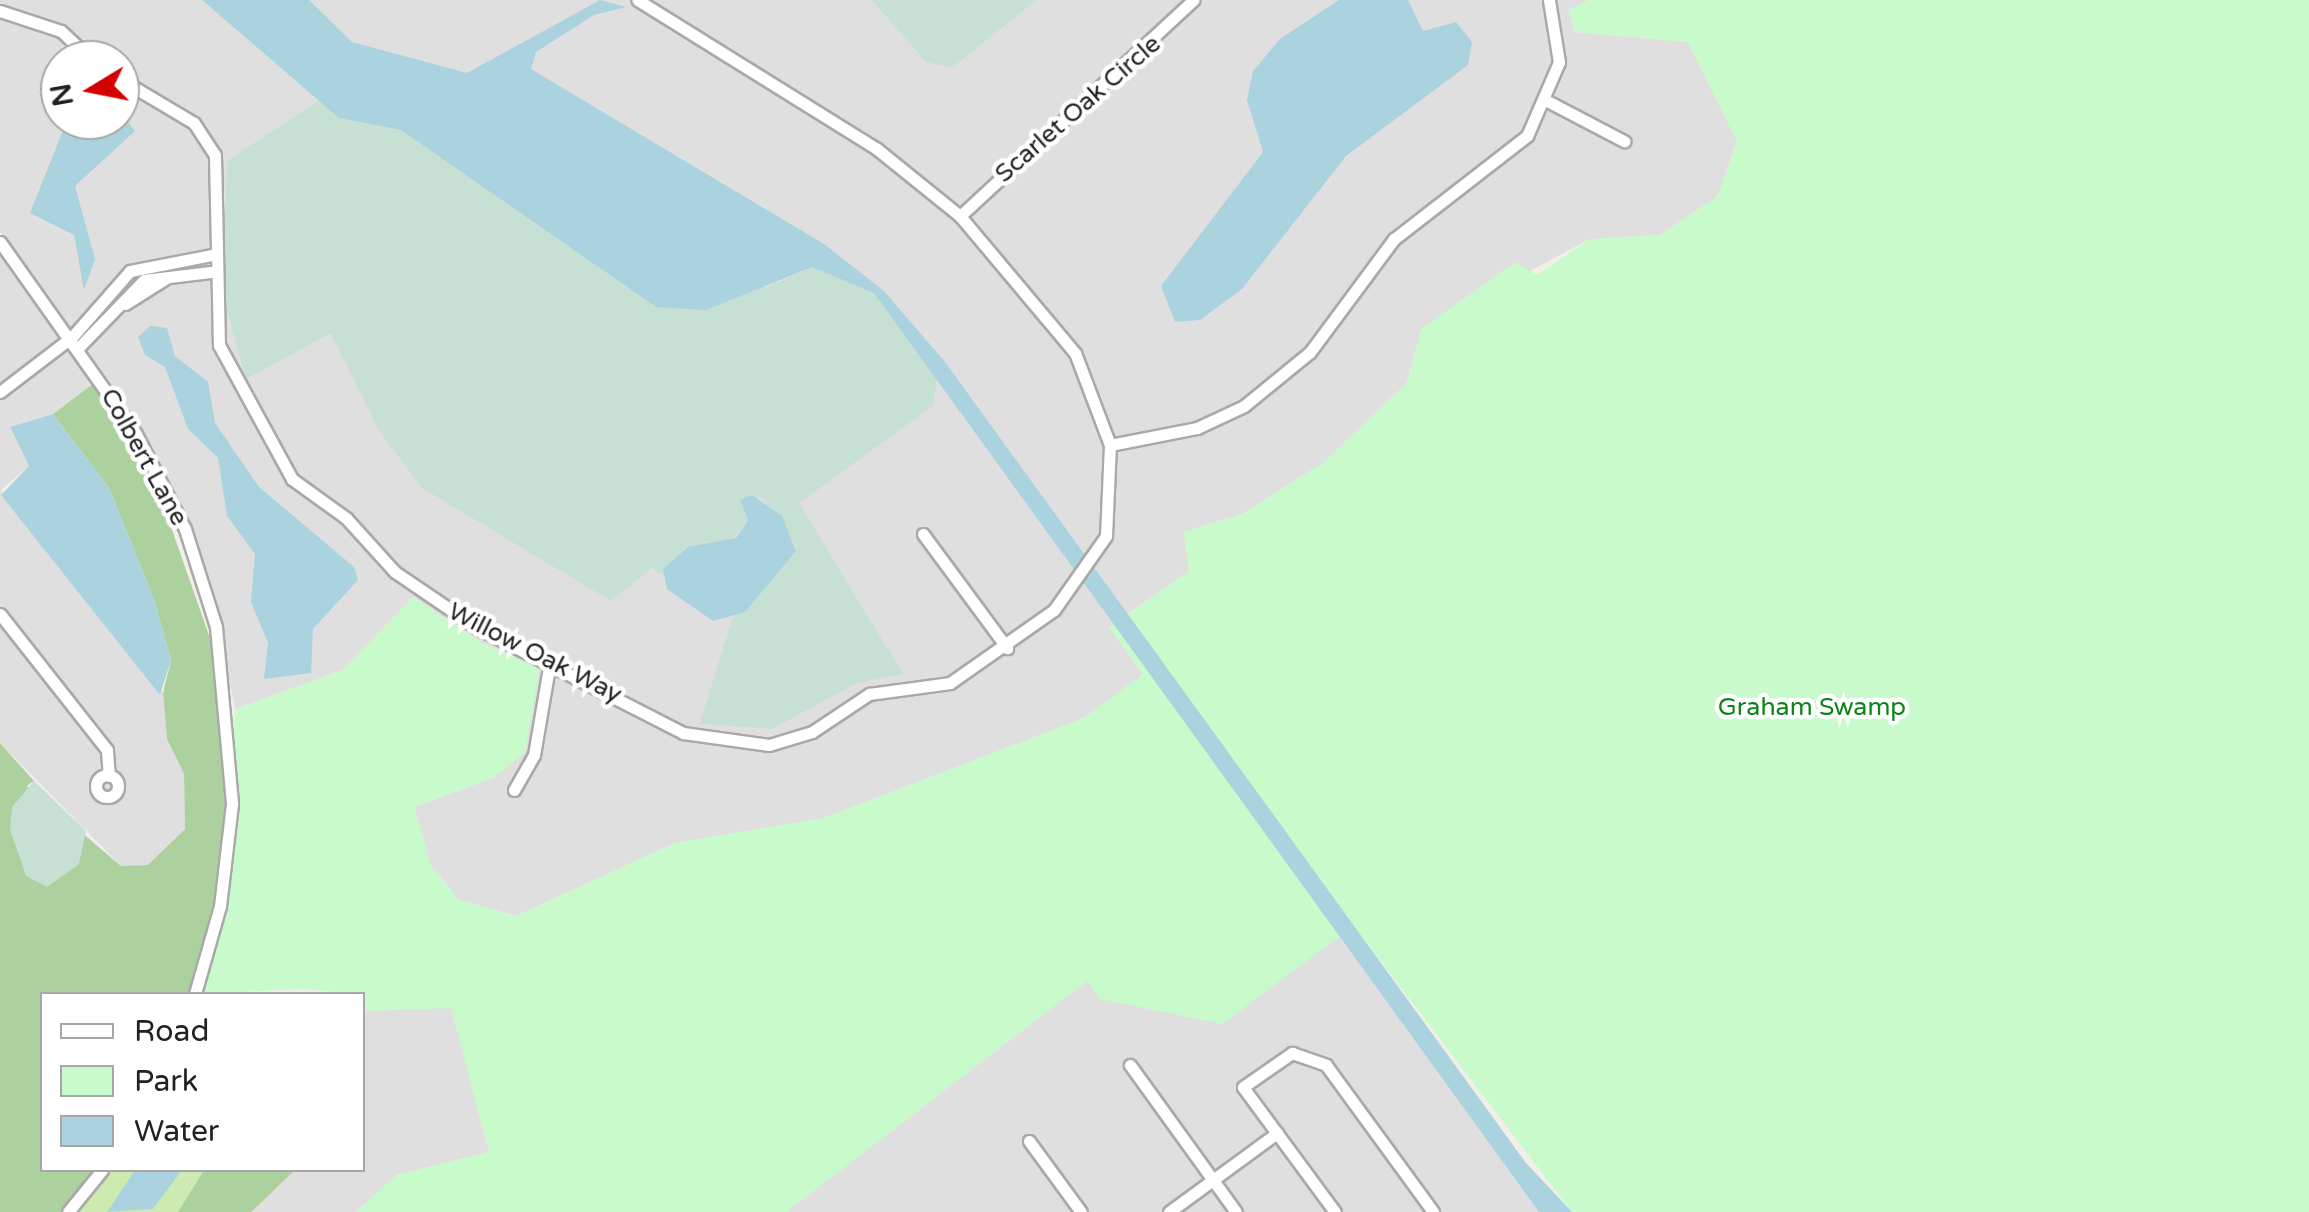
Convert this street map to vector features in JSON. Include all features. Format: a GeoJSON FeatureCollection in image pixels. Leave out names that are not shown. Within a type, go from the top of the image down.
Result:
{"type":"FeatureCollection","features":[{"type":"Feature","properties":{"kind":"street","name":"Willow Oak Way"},"geometry":{"type":"LineString","coordinates":[[140,91],[194,123],[215,155],[221,197],[211,272],[224,360],[292,479],[409,584],[682,733],[769,745],[812,732],[869,694],[950,682],[1007,648],[1074,591],[1094,564],[1109,521],[1110,444],[1075,353],[960,216],[877,149],[638,0]]}},
{"type":"Feature","properties":{"kind":"street","name":"Scarlet Oak Circle"},"geometry":{"type":"LineString","coordinates":[[960,216],[1192,0]]}},
{"type":"Feature","properties":{"kind":"street"},"geometry":{"type":"LineString","coordinates":[[1110,444],[1197,428],[1255,397],[1334,324],[1374,258],[1516,147],[1549,102],[1559,44],[1550,0]]}},
{"type":"Feature","properties":{"kind":"street"},"geometry":{"type":"LineString","coordinates":[[0,11],[60,31],[70,40]]}},
{"type":"Feature","properties":{"kind":"street"},"geometry":{"type":"LineString","coordinates":[[1549,102],[1624,140]]}},
{"type":"Feature","properties":{"kind":"street","name":"Colbert Lane"},"geometry":{"type":"LineString","coordinates":[[0,242],[75,342],[178,514],[223,665],[230,822],[194,992]]}},
{"type":"Feature","properties":{"kind":"street"},"geometry":{"type":"LineString","coordinates":[[75,342],[82,326],[116,288],[146,263],[212,255]]}},
{"type":"Feature","properties":{"kind":"street"},"geometry":{"type":"LineString","coordinates":[[0,392],[75,342],[91,338],[124,304],[168,277],[211,272]]}},
{"type":"Feature","properties":{"kind":"street"},"geometry":{"type":"LineString","coordinates":[[923,534],[1007,648]]}},
{"type":"Feature","properties":{"kind":"street"},"geometry":{"type":"LineString","coordinates":[[0,614],[107,750],[109,776]]}},
{"type":"Feature","properties":{"kind":"street"},"geometry":{"type":"LineString","coordinates":[[514,790],[534,755],[550,661]]}},
{"type":"Feature","properties":{"kind":"street"},"geometry":{"type":"LineString","coordinates":[[1335,1212],[1243,1087],[1286,1055],[1315,1056],[1433,1212]]}},
{"type":"Feature","properties":{"kind":"street"},"geometry":{"type":"LineString","coordinates":[[1130,1065],[1236,1212]]}},
{"type":"Feature","properties":{"kind":"street"},"geometry":{"type":"LineString","coordinates":[[1169,1212],[1277,1133]]}},
{"type":"Feature","properties":{"kind":"street"},"geometry":{"type":"LineString","coordinates":[[1029,1140],[1081,1212]]}},
{"type":"Feature","properties":{"kind":"street"},"geometry":{"type":"LineString","coordinates":[[68,1212],[100,1172]]}},
{"type":"Feature","properties":{"kind":"shaded area"},"geometry":{"type":"Polygon","coordinates":[[[0,0],[871,0],[916,51],[952,68],[1037,0],[1589,0],[1569,10],[1575,32],[1688,42],[1737,141],[1718,196],[1660,235],[1590,239],[1421,329],[1407,383],[1323,463],[1242,514],[1184,532],[1189,571],[1128,614],[1144,674],[1084,718],[824,818],[675,843],[516,916],[459,900],[431,865],[414,807],[495,777],[540,666],[483,644],[413,597],[343,670],[235,709],[210,586],[165,475],[129,409],[0,232],[0,0]]]}},
{"type":"Feature","properties":{"kind":"shaded area"},"geometry":{"type":"Polygon","coordinates":[[[0,257],[93,384],[53,414],[10,427],[29,466],[1,490],[163,693],[167,739],[184,774],[185,829],[149,865],[121,866],[0,743],[0,257]]]}},
{"type":"Feature","properties":{"kind":"shaded area"},"geometry":{"type":"Polygon","coordinates":[[[1343,933],[1539,1212],[786,1212],[1087,981],[1222,1024],[1343,933]]]}},
{"type":"Feature","properties":{"kind":"shaded area"},"geometry":{"type":"Polygon","coordinates":[[[451,1007],[489,1152],[397,1175],[356,1212],[76,1212],[107,1172],[365,1172],[365,1011],[451,1007]]]}},
{"type":"Feature","properties":{"kind":"green space"},"geometry":{"type":"Polygon","coordinates":[[[871,0],[1037,0],[952,68],[926,62],[871,0]]]}},
{"type":"Feature","properties":{"kind":"green space","name":"Graham Swamp"},"geometry":{"type":"Polygon","coordinates":[[[1589,0],[2309,0],[2309,1212],[1572,1212],[1354,926],[1222,1024],[1100,999],[1087,981],[786,1212],[356,1212],[397,1175],[489,1152],[451,1008],[365,1011],[365,992],[200,992],[229,882],[235,709],[343,670],[413,597],[483,644],[540,666],[525,752],[495,777],[414,807],[431,865],[459,900],[516,916],[675,843],[824,818],[1084,718],[1143,674],[1109,628],[1189,571],[1184,532],[1242,514],[1323,463],[1407,383],[1421,329],[1515,262],[1537,275],[1590,239],[1660,235],[1718,196],[1737,141],[1688,42],[1575,32],[1569,10],[1589,0]]]}},
{"type":"Feature","properties":{"kind":"green space"},"geometry":{"type":"Polygon","coordinates":[[[324,97],[339,118],[401,130],[656,307],[770,286],[812,267],[875,293],[937,379],[933,406],[799,503],[903,674],[857,683],[772,729],[700,724],[732,619],[797,546],[762,498],[740,501],[748,520],[730,542],[684,549],[663,576],[652,568],[611,601],[422,488],[379,431],[331,333],[246,379],[223,295],[227,161],[324,97]]]}},
{"type":"Feature","properties":{"kind":"green space"},"geometry":{"type":"Polygon","coordinates":[[[93,384],[157,487],[212,644],[227,811],[219,881],[190,992],[40,992],[40,1172],[94,1172],[64,1212],[0,1212],[0,743],[34,781],[27,786],[121,866],[148,865],[185,829],[184,774],[167,739],[163,693],[171,660],[153,597],[109,488],[53,414],[93,384]]]}},
{"type":"Feature","properties":{"kind":"green space"},"geometry":{"type":"Polygon","coordinates":[[[34,781],[86,831],[79,864],[47,887],[26,876],[10,829],[12,807],[34,781]]]}},
{"type":"Feature","properties":{"kind":"green space"},"geometry":{"type":"Polygon","coordinates":[[[107,1172],[203,1172],[178,1212],[76,1212],[107,1172]]]}},
{"type":"Feature","properties":{"kind":"green space"},"geometry":{"type":"Polygon","coordinates":[[[203,1172],[293,1172],[251,1212],[178,1212],[203,1172]]]}},
{"type":"Feature","properties":{"kind":"water"},"geometry":{"type":"Polygon","coordinates":[[[202,0],[309,0],[352,42],[467,73],[600,0],[626,7],[594,15],[536,52],[531,69],[824,244],[884,291],[945,362],[1526,1163],[1572,1212],[1539,1212],[874,293],[812,267],[706,310],[656,307],[401,130],[339,118],[202,0]]]}},
{"type":"Feature","properties":{"kind":"water"},"geometry":{"type":"Polygon","coordinates":[[[1339,0],[1408,0],[1423,31],[1456,22],[1472,42],[1468,65],[1346,156],[1242,289],[1200,320],[1175,322],[1161,286],[1263,152],[1247,100],[1253,71],[1280,39],[1339,0]]]}},
{"type":"Feature","properties":{"kind":"water"},"geometry":{"type":"Polygon","coordinates":[[[59,140],[125,140],[75,186],[95,259],[84,290],[74,235],[30,213],[59,140]]]}},
{"type":"Feature","properties":{"kind":"water"},"geometry":{"type":"Polygon","coordinates":[[[150,326],[167,328],[175,356],[208,382],[215,423],[259,487],[354,567],[358,580],[313,629],[311,673],[264,679],[268,643],[251,602],[255,554],[227,516],[218,458],[188,429],[165,367],[145,355],[138,337],[150,326]]]}},
{"type":"Feature","properties":{"kind":"water"},"geometry":{"type":"Polygon","coordinates":[[[53,414],[109,488],[153,597],[171,660],[160,695],[1,495],[29,466],[10,427],[53,414]]]}},
{"type":"Feature","properties":{"kind":"water"},"geometry":{"type":"Polygon","coordinates":[[[752,495],[782,516],[796,551],[745,612],[713,621],[667,589],[663,569],[688,547],[736,538],[748,520],[740,500],[752,495]]]}},
{"type":"Feature","properties":{"kind":"water"},"geometry":{"type":"Polygon","coordinates":[[[134,1172],[181,1172],[153,1209],[107,1212],[134,1172]]]}}]}
